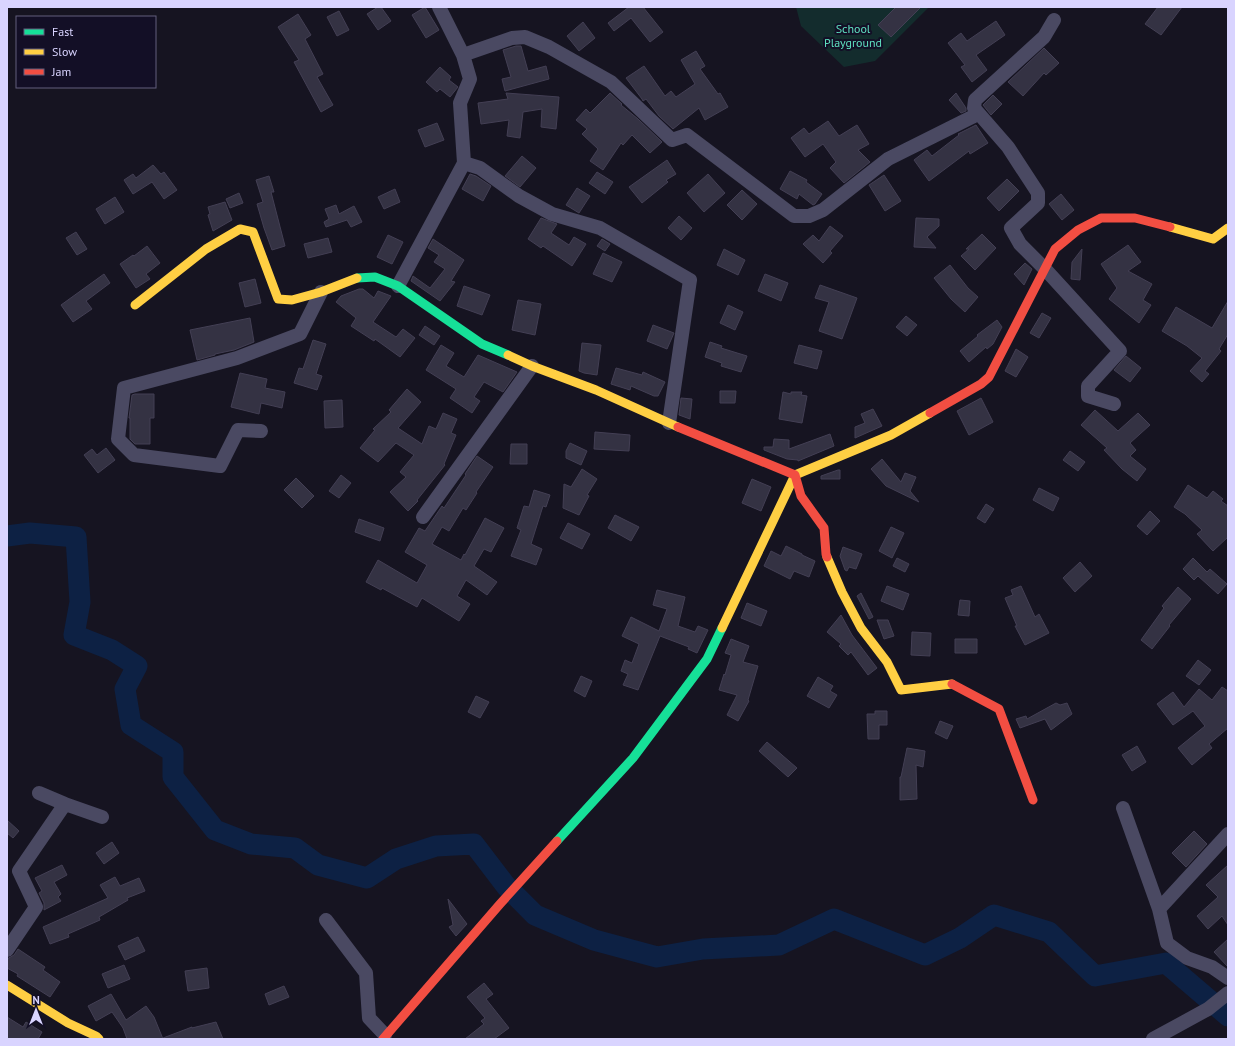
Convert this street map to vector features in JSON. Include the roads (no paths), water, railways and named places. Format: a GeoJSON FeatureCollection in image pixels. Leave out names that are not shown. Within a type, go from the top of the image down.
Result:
{"type":"FeatureCollection","features":[{"type":"Feature","properties":{"kind":"street"},"geometry":{"type":"LineString","coordinates":[[398,286],[464,163],[460,103],[470,79],[463,55],[439,7]]}},
{"type":"Feature","properties":{"kind":"street"},"geometry":{"type":"LineString","coordinates":[[1054,20],[1044,37],[975,100],[974,108],[1008,147],[1038,193],[1038,203],[1011,228],[1020,244],[1120,351],[1088,386],[1088,396],[1114,404]]}},
{"type":"Feature","properties":{"kind":"street"},"geometry":{"type":"LineString","coordinates":[[463,55],[512,38],[525,37],[549,47],[611,82],[672,140],[687,135],[794,216],[809,216],[823,210],[888,159],[978,114]]}},
{"type":"Feature","properties":{"kind":"street"},"geometry":{"type":"LineString","coordinates":[[464,163],[480,168],[518,196],[552,214],[600,228],[690,280],[669,423]]}},
{"type":"Feature","properties":{"kind":"street"},"geometry":{"type":"LineString","coordinates":[[326,920],[366,973],[369,1018],[384,1037],[516,886],[633,758],[707,659],[795,475],[891,435],[981,384],[989,377],[1055,249],[1078,230],[1100,218],[1135,218],[1212,239],[1228,228]]}},
{"type":"Feature","properties":{"kind":"street"},"geometry":{"type":"LineString","coordinates":[[135,305],[206,249],[240,229],[253,232],[278,299],[292,300],[321,292],[357,278],[374,277],[398,286],[482,344],[532,366],[596,390],[669,423],[795,475],[802,496],[824,528],[826,554],[842,592],[861,628],[887,662],[901,690],[952,684],[999,708],[1033,800]]}},
{"type":"Feature","properties":{"kind":"street"},"geometry":{"type":"LineString","coordinates":[[260,430],[238,430],[220,466],[134,455],[118,439],[124,388],[237,358],[300,334],[321,292]]}},
{"type":"Feature","properties":{"kind":"street"},"geometry":{"type":"LineString","coordinates":[[423,517],[532,366]]}},
{"type":"Feature","properties":{"kind":"street"},"geometry":{"type":"LineString","coordinates":[[39,793],[102,817]]}},
{"type":"Feature","properties":{"kind":"street"},"geometry":{"type":"LineString","coordinates":[[7,950],[36,907],[19,870],[65,804]]}},
{"type":"Feature","properties":{"kind":"street"},"geometry":{"type":"LineString","coordinates":[[1123,808],[1159,909],[1167,943],[1187,958],[1212,967],[1228,978]]}},
{"type":"Feature","properties":{"kind":"street"},"geometry":{"type":"LineString","coordinates":[[1159,909],[1228,834]]}},
{"type":"Feature","properties":{"kind":"street"},"geometry":{"type":"LineString","coordinates":[[7,985],[68,1023],[96,1036],[99,1039]]}},
{"type":"Feature","properties":{"kind":"street"},"geometry":{"type":"LineString","coordinates":[[1154,1039],[1208,1009],[1227,994]]}},
{"type":"Feature","properties":{"kind":"waterway"},"geometry":{"type":"LineString","coordinates":[[7,536],[30,533],[76,537],[80,602],[74,635],[112,650],[137,666],[125,689],[131,725],[173,752],[173,777],[215,830],[251,844],[295,848],[318,865],[367,878],[396,859],[436,846],[474,844],[506,886],[535,915],[594,940],[657,957],[703,949],[779,945],[834,919],[925,955],[960,938],[994,915],[1049,932],[1095,976],[1166,963],[1228,1016]]}},
{"type":"Feature","properties":{"kind":"park label","name":"School Playground"},"geometry":{"type":"Point","coordinates":[853,36]}}]}
